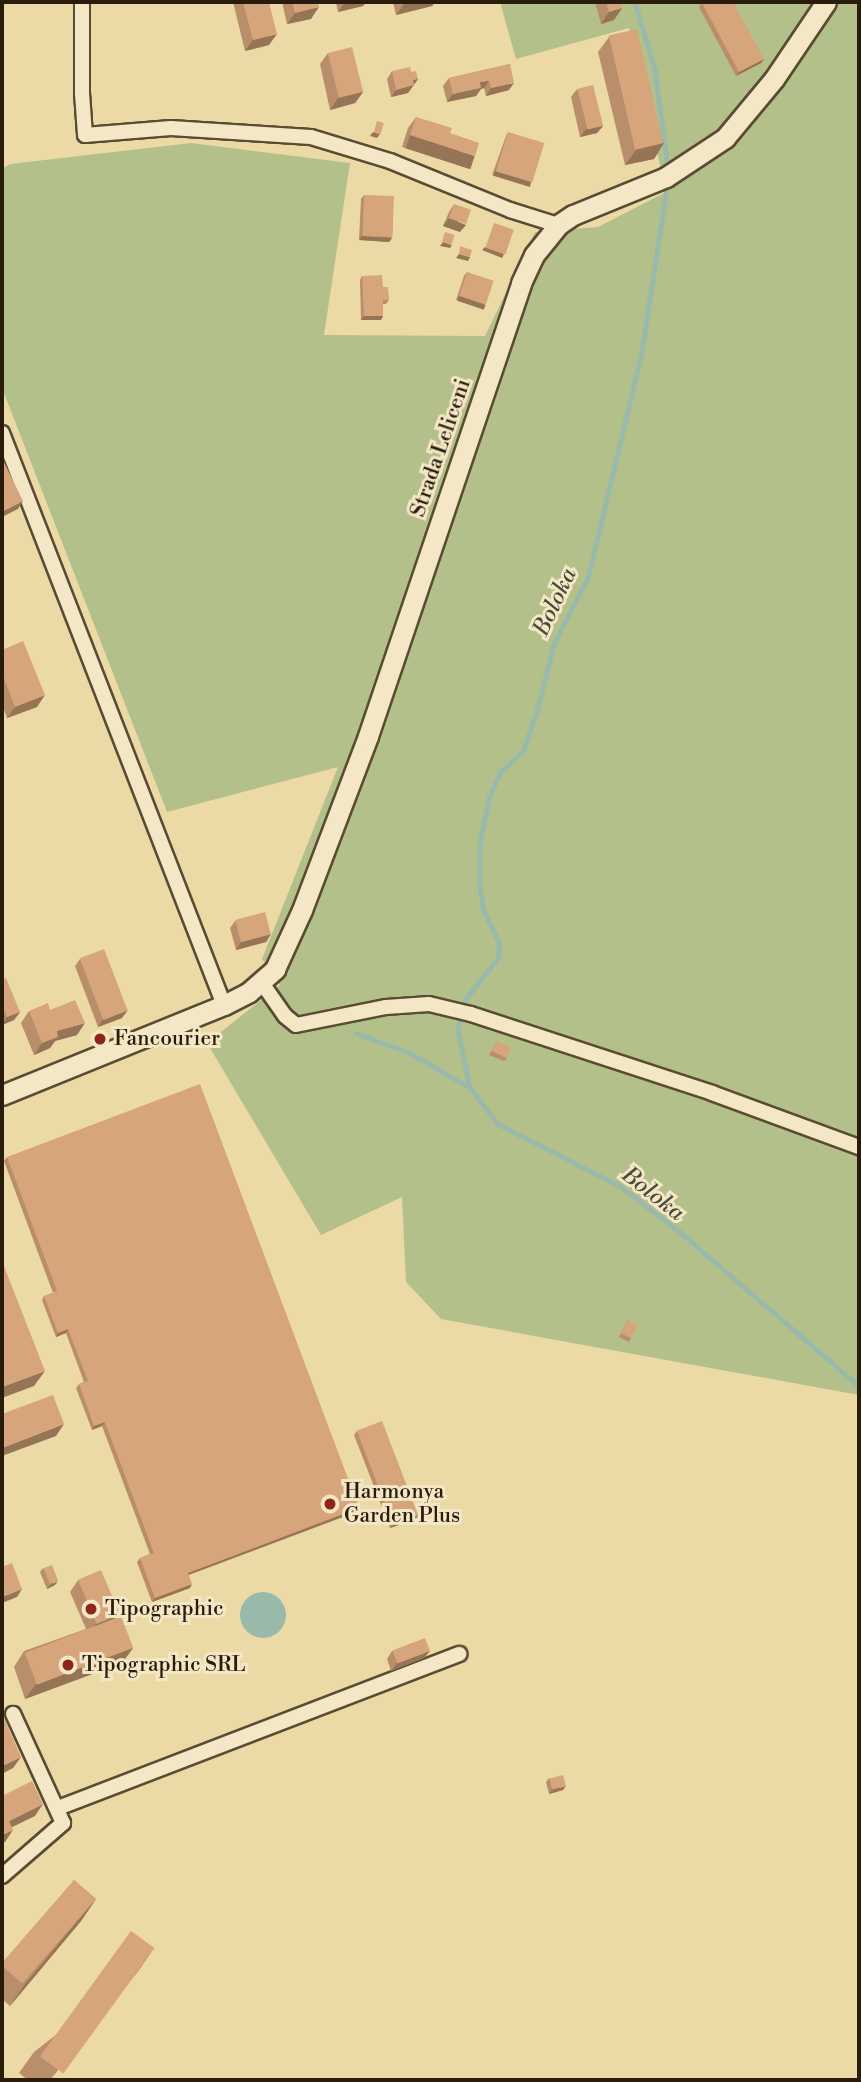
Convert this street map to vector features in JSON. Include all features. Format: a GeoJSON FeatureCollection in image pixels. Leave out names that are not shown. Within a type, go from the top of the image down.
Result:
{"type":"FeatureCollection","features":[{"type":"Feature","properties":{"kind":"main road","name":"Strada Leliceni"},"geometry":{"type":"LineString","coordinates":[[2,1095],[224,1004],[262,983],[275,969],[302,909],[368,736],[521,283],[543,240],[573,215],[666,177],[725,138],[774,79],[826,2]]}},
{"type":"Feature","properties":{"kind":"street"},"geometry":{"type":"LineString","coordinates":[[82,2],[85,135],[171,128],[311,137],[390,161],[510,210],[558,225]]}},
{"type":"Feature","properties":{"kind":"street"},"geometry":{"type":"LineString","coordinates":[[2,433],[224,1004]]}},
{"type":"Feature","properties":{"kind":"street"},"geometry":{"type":"LineString","coordinates":[[262,983],[285,1016],[296,1024],[386,1007],[429,1004],[471,1014],[712,1093],[859,1147]]}},
{"type":"Feature","properties":{"kind":"street"},"geometry":{"type":"LineString","coordinates":[[58,1808],[460,1654]]}},
{"type":"Feature","properties":{"kind":"street"},"geometry":{"type":"LineString","coordinates":[[2,1876],[63,1823],[13,1714]]}},
{"type":"Feature","properties":{"kind":"green space"},"geometry":{"type":"Polygon","coordinates":[[[500,2],[859,2],[859,1395],[441,1319],[406,1282],[402,1197],[321,1235],[207,1043],[280,985],[262,959],[338,767],[167,812],[2,388],[2,169],[10,164],[191,143],[350,163],[324,335],[485,336],[535,232],[598,227],[666,192],[629,28],[516,59],[500,2]]]}},
{"type":"Feature","properties":{"kind":"shaded area"},"geometry":{"type":"Polygon","coordinates":[[[263,1592],[280,1598],[286,1615],[280,1632],[263,1638],[246,1632],[240,1615],[246,1598],[263,1592]]]}},
{"type":"Feature","properties":{"kind":"building"},"geometry":{"type":"Polygon","coordinates":[[[243,2],[269,2],[277,34],[253,40],[243,2]]]}},
{"type":"Feature","properties":{"kind":"building"},"geometry":{"type":"Polygon","coordinates":[[[292,2],[317,2],[319,7],[295,13],[292,2]]]}},
{"type":"Feature","properties":{"kind":"building"},"geometry":{"type":"Polygon","coordinates":[[[606,2],[621,2],[622,8],[609,12],[606,2]]]}},
{"type":"Feature","properties":{"kind":"building"},"geometry":{"type":"Polygon","coordinates":[[[733,2],[764,59],[739,72],[702,3],[733,2]]]}},
{"type":"Feature","properties":{"kind":"building"},"geometry":{"type":"Polygon","coordinates":[[[637,29],[663,143],[635,150],[609,36],[637,29]]]}},
{"type":"Feature","properties":{"kind":"building"},"geometry":{"type":"Polygon","coordinates":[[[352,47],[363,92],[339,98],[328,53],[352,47]]]}},
{"type":"Feature","properties":{"kind":"building"},"geometry":{"type":"Polygon","coordinates":[[[510,64],[514,83],[491,88],[489,81],[480,82],[481,88],[453,94],[449,78],[510,64]]]}},
{"type":"Feature","properties":{"kind":"building"},"geometry":{"type":"Polygon","coordinates":[[[410,67],[411,72],[416,71],[418,79],[413,80],[414,85],[396,90],[392,71],[410,67]]]}},
{"type":"Feature","properties":{"kind":"building"},"geometry":{"type":"Polygon","coordinates":[[[593,85],[603,126],[588,130],[577,89],[593,85]]]}},
{"type":"Feature","properties":{"kind":"building"},"geometry":{"type":"Polygon","coordinates":[[[416,117],[452,128],[450,133],[479,143],[475,156],[410,135],[416,117]]]}},
{"type":"Feature","properties":{"kind":"building"},"geometry":{"type":"Polygon","coordinates":[[[377,121],[384,123],[380,134],[374,133],[377,121]]]}},
{"type":"Feature","properties":{"kind":"building"},"geometry":{"type":"Polygon","coordinates":[[[508,132],[544,143],[532,182],[496,171],[508,132]]]}},
{"type":"Feature","properties":{"kind":"building"},"geometry":{"type":"Polygon","coordinates":[[[364,195],[394,196],[393,237],[363,236],[364,195]]]}},
{"type":"Feature","properties":{"kind":"building"},"geometry":{"type":"Polygon","coordinates":[[[454,204],[471,210],[466,224],[449,218],[454,204]]]}},
{"type":"Feature","properties":{"kind":"building"},"geometry":{"type":"Polygon","coordinates":[[[494,223],[514,230],[505,254],[486,248],[494,223]]]}},
{"type":"Feature","properties":{"kind":"building"},"geometry":{"type":"Polygon","coordinates":[[[445,232],[455,235],[452,244],[442,242],[445,232]]]}},
{"type":"Feature","properties":{"kind":"building"},"geometry":{"type":"Polygon","coordinates":[[[460,246],[472,250],[470,257],[459,254],[460,246]]]}},
{"type":"Feature","properties":{"kind":"building"},"geometry":{"type":"Polygon","coordinates":[[[467,272],[494,281],[486,304],[459,296],[467,272]]]}},
{"type":"Feature","properties":{"kind":"building"},"geometry":{"type":"Polygon","coordinates":[[[382,275],[383,287],[388,287],[389,300],[383,300],[383,316],[364,316],[362,276],[382,275]]]}},
{"type":"Feature","properties":{"kind":"building"},"geometry":{"type":"Polygon","coordinates":[[[4,462],[23,501],[3,511],[2,463],[4,462]]]}},
{"type":"Feature","properties":{"kind":"building"},"geometry":{"type":"Polygon","coordinates":[[[23,641],[45,695],[15,707],[2,673],[2,650],[23,641]]]}},
{"type":"Feature","properties":{"kind":"building"},"geometry":{"type":"Polygon","coordinates":[[[265,912],[271,934],[241,942],[235,920],[265,912]]]}},
{"type":"Feature","properties":{"kind":"building"},"geometry":{"type":"Polygon","coordinates":[[[104,949],[128,1011],[103,1020],[80,958],[104,949]]]}},
{"type":"Feature","properties":{"kind":"building"},"geometry":{"type":"Polygon","coordinates":[[[6,978],[20,1012],[7,1017],[2,1004],[2,980],[6,978]]]}},
{"type":"Feature","properties":{"kind":"building"},"geometry":{"type":"Polygon","coordinates":[[[75,1000],[85,1023],[57,1031],[58,1037],[42,1043],[29,1011],[48,1003],[50,1010],[75,1000]]]}},
{"type":"Feature","properties":{"kind":"building"},"geometry":{"type":"Polygon","coordinates":[[[497,1041],[511,1048],[506,1058],[492,1051],[497,1041]]]}},
{"type":"Feature","properties":{"kind":"building"},"geometry":{"type":"Polygon","coordinates":[[[200,1084],[359,1508],[188,1573],[192,1584],[155,1598],[140,1558],[154,1553],[105,1422],[94,1426],[79,1384],[88,1381],[68,1329],[58,1333],[44,1296],[57,1291],[7,1157],[200,1084]]]}},
{"type":"Feature","properties":{"kind":"building"},"geometry":{"type":"Polygon","coordinates":[[[2,1261],[45,1371],[2,1387],[2,1261]]]}},
{"type":"Feature","properties":{"kind":"building"},"geometry":{"type":"Polygon","coordinates":[[[628,1320],[638,1325],[631,1338],[621,1333],[628,1320]]]}},
{"type":"Feature","properties":{"kind":"building"},"geometry":{"type":"Polygon","coordinates":[[[53,1395],[64,1424],[2,1448],[2,1414],[53,1395]]]}},
{"type":"Feature","properties":{"kind":"building"},"geometry":{"type":"Polygon","coordinates":[[[382,1421],[418,1515],[393,1525],[357,1431],[382,1421]]]}},
{"type":"Feature","properties":{"kind":"building"},"geometry":{"type":"Polygon","coordinates":[[[12,1563],[22,1589],[2,1597],[2,1567],[12,1563]]]}},
{"type":"Feature","properties":{"kind":"building"},"geometry":{"type":"Polygon","coordinates":[[[52,1565],[58,1581],[50,1584],[44,1568],[52,1565]]]}},
{"type":"Feature","properties":{"kind":"building"},"geometry":{"type":"Polygon","coordinates":[[[101,1570],[120,1614],[97,1624],[78,1580],[101,1570]]]}},
{"type":"Feature","properties":{"kind":"building","name":"Tipographic SRL"},"geometry":{"type":"Polygon","coordinates":[[[121,1616],[133,1648],[37,1685],[25,1653],[121,1616]]]}},
{"type":"Feature","properties":{"kind":"building"},"geometry":{"type":"Polygon","coordinates":[[[425,1638],[430,1651],[397,1664],[392,1651],[425,1638]]]}},
{"type":"Feature","properties":{"kind":"building"},"geometry":{"type":"Polygon","coordinates":[[[2,1714],[21,1757],[2,1766],[2,1714]]]}},
{"type":"Feature","properties":{"kind":"building"},"geometry":{"type":"Polygon","coordinates":[[[563,1775],[566,1786],[552,1789],[549,1779],[563,1775]]]}},
{"type":"Feature","properties":{"kind":"building"},"geometry":{"type":"Polygon","coordinates":[[[32,1781],[43,1804],[9,1821],[13,1830],[2,1835],[2,1796],[32,1781]]]}},
{"type":"Feature","properties":{"kind":"building"},"geometry":{"type":"Polygon","coordinates":[[[74,1880],[96,1899],[22,1984],[2,1963],[74,1880]]]}},
{"type":"Feature","properties":{"kind":"building"},"geometry":{"type":"Polygon","coordinates":[[[131,1931],[154,1948],[63,2073],[40,2056],[131,1931]]]}},
{"type":"Feature","properties":{"kind":"waterway","name":"Boloka"},"geometry":{"type":"LineString","coordinates":[[635,2],[655,69],[667,161]]}},
{"type":"Feature","properties":{"kind":"waterway","name":"Boloka"},"geometry":{"type":"LineString","coordinates":[[464,1001],[498,958],[499,943],[483,910],[479,881],[480,840],[489,798],[500,772],[523,751],[536,714],[554,643],[588,577],[641,355],[666,192]]}},
{"type":"Feature","properties":{"kind":"waterway","name":"Boloka"},"geometry":{"type":"LineString","coordinates":[[460,1021],[458,1030],[470,1087],[498,1124],[620,1186],[680,1232],[859,1386]]}},
{"type":"Feature","properties":{"kind":"waterway"},"geometry":{"type":"LineString","coordinates":[[356,1033],[410,1053],[469,1087]]}},
{"type":"Feature","properties":{"kind":"place","name":"Fancourier"},"geometry":{"type":"Point","coordinates":[100,1039]}},
{"type":"Feature","properties":{"kind":"place","name":"Harmonya Garden Plus"},"geometry":{"type":"Point","coordinates":[330,1504]}},
{"type":"Feature","properties":{"kind":"place","name":"Tipographic"},"geometry":{"type":"Point","coordinates":[91,1609]}},
{"type":"Feature","properties":{"kind":"place","name":"Tipographic SRL"},"geometry":{"type":"Point","coordinates":[68,1665]}}]}
